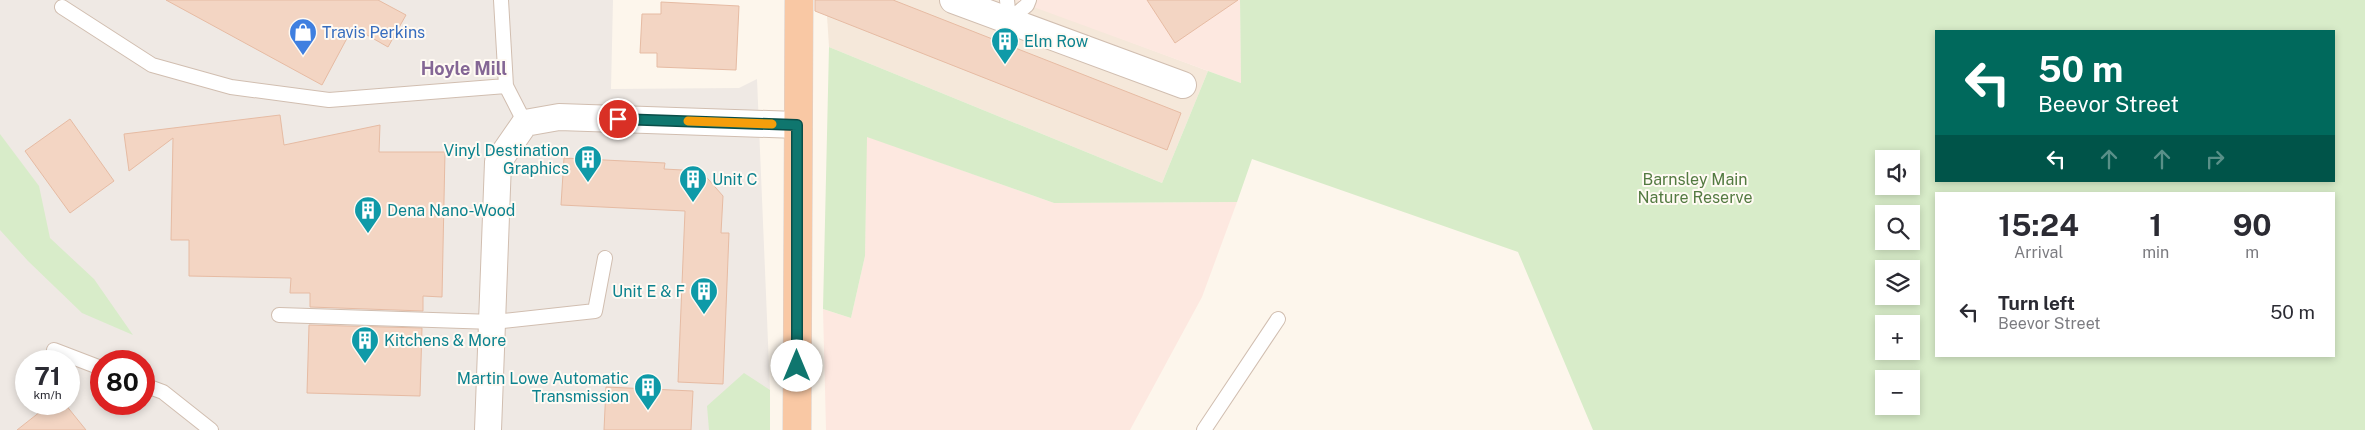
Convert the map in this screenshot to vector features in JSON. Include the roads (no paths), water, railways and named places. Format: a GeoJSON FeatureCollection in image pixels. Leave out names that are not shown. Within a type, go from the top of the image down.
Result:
{"type":"FeatureCollection","features":[{"type":"Feature","properties":{"kind":"highway"},"geometry":{"type":"LineString","coordinates":[[797,430],[799,0]]}},
{"type":"Feature","properties":{"kind":"street"},"geometry":{"type":"LineString","coordinates":[[954,0],[1008,10],[1183,85]]}},
{"type":"Feature","properties":{"kind":"street"},"geometry":{"type":"LineString","coordinates":[[488,430],[494,322],[498,162],[525,123],[559,117],[797,125]]}},
{"type":"Feature","properties":{"kind":"lane"},"geometry":{"type":"LineString","coordinates":[[501,0],[506,86],[525,123]]}},
{"type":"Feature","properties":{"kind":"lane"},"geometry":{"type":"LineString","coordinates":[[1008,10],[1027,4],[1029,0]]}},
{"type":"Feature","properties":{"kind":"lane"},"geometry":{"type":"LineString","coordinates":[[62,7],[152,65],[231,87],[329,100],[506,86]]}},
{"type":"Feature","properties":{"kind":"lane"},"geometry":{"type":"LineString","coordinates":[[279,315],[494,322],[595,311],[605,258]]}},
{"type":"Feature","properties":{"kind":"lane"},"geometry":{"type":"LineString","coordinates":[[1204,430],[1278,319]]}},
{"type":"Feature","properties":{"kind":"lane"},"geometry":{"type":"LineString","coordinates":[[155,389],[163,392],[210,430]]}},
{"type":"Feature","properties":{"kind":"place","name":"Travis Perkins"},"geometry":{"type":"Point","coordinates":[303,56]}},
{"type":"Feature","properties":{"kind":"place","name":"Elm Row"},"geometry":{"type":"Point","coordinates":[1005,65]}},
{"type":"Feature","properties":{"kind":"place","name":"Vinyl Destination Graphics"},"geometry":{"type":"Point","coordinates":[588,183]}},
{"type":"Feature","properties":{"kind":"place","name":"Unit C"},"geometry":{"type":"Point","coordinates":[693,203]}},
{"type":"Feature","properties":{"kind":"place","name":"Dena Nano-Wood"},"geometry":{"type":"Point","coordinates":[368,234]}},
{"type":"Feature","properties":{"kind":"place","name":"Unit E & F"},"geometry":{"type":"Point","coordinates":[704,315]}},
{"type":"Feature","properties":{"kind":"place","name":"Kitchens & More"},"geometry":{"type":"Point","coordinates":[365,364]}},
{"type":"Feature","properties":{"kind":"place","name":"Martin Lowe Automatic Transmission"},"geometry":{"type":"Point","coordinates":[648,411]}},
{"type":"Feature","properties":{"kind":"district","name":"Hoyle Mill"},"geometry":{"type":"Point","coordinates":[464,69]}},
{"type":"Feature","properties":{"kind":"park label","name":"Barnsley Main Nature Reserve"},"geometry":{"type":"Point","coordinates":[1695,188]}}]}
